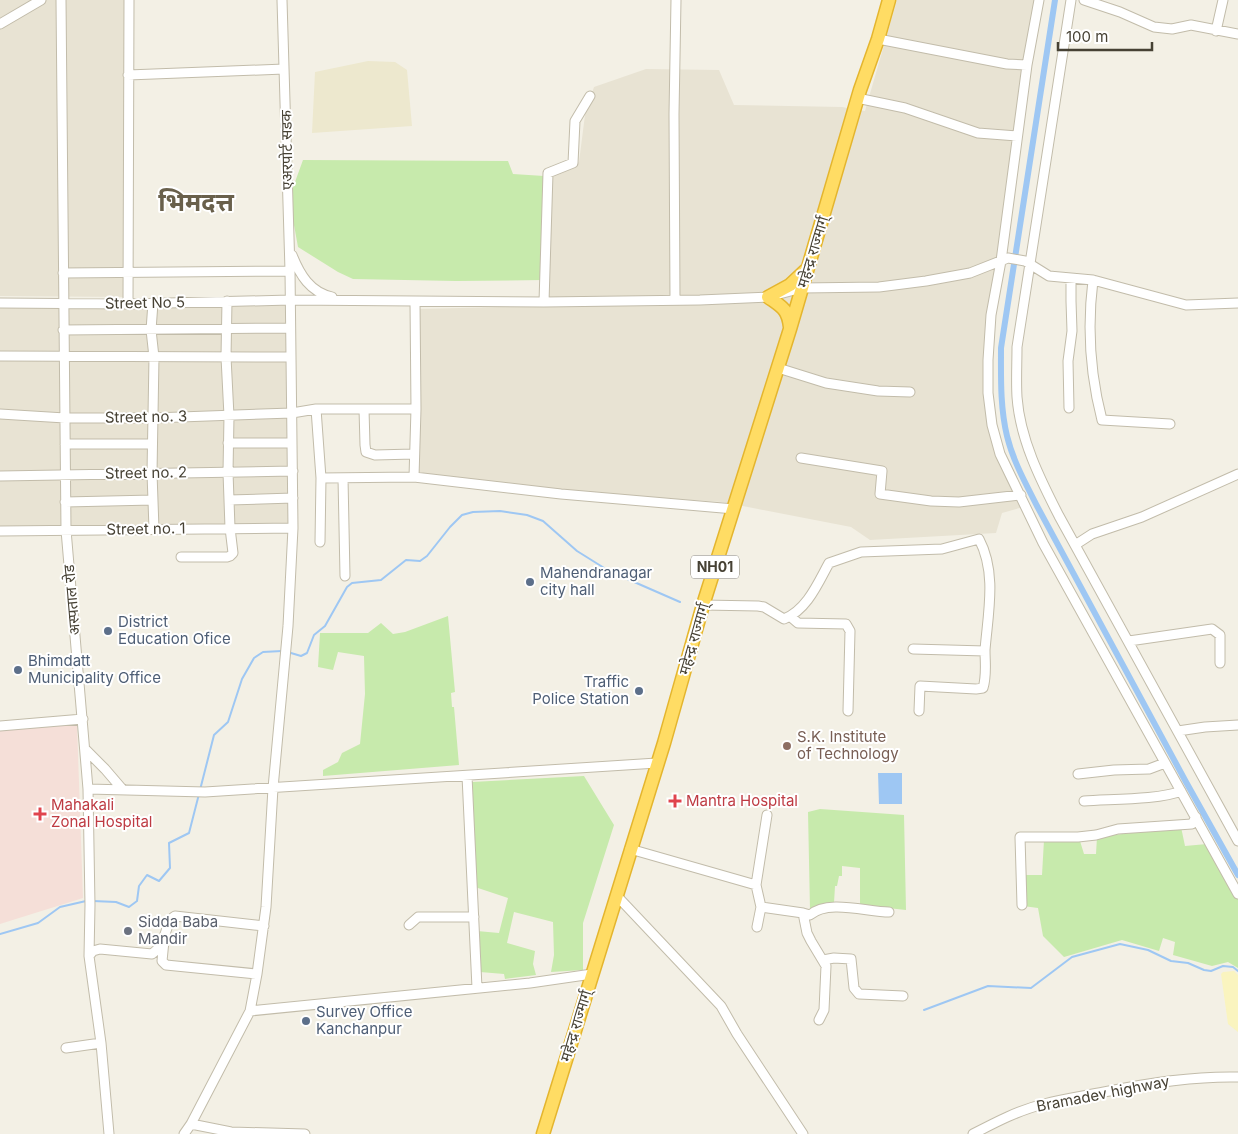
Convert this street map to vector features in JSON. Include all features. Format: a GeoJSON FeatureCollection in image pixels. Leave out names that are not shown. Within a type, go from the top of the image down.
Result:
{"type":"FeatureCollection","features":[{"type":"Feature","properties":{"kind":"highway","name":"महेन्द्र राज्मार्ग्"},"geometry":{"type":"LineString","coordinates":[[543,1134],[664,743],[703,606],[810,266],[858,98],[878,40],[889,0]]}},
{"type":"Feature","properties":{"kind":"highway"},"geometry":{"type":"LineString","coordinates":[[790,329],[789,317],[785,309],[768,297],[790,285],[810,266]]}},
{"type":"Feature","properties":{"kind":"street"},"geometry":{"type":"LineString","coordinates":[[0,24],[41,0]]}},
{"type":"Feature","properties":{"kind":"street","name":"अस्पताल रोड"},"geometry":{"type":"LineString","coordinates":[[61,0],[66,530],[88,789],[89,956],[101,1043],[105,1106],[109,1134]]}},
{"type":"Feature","properties":{"kind":"street"},"geometry":{"type":"LineString","coordinates":[[128,304],[129,0]]}},
{"type":"Feature","properties":{"kind":"street","name":"एअरपोर्ट सडक"},"geometry":{"type":"LineString","coordinates":[[184,1134],[250,1011],[266,907],[273,788],[288,626],[293,528],[290,271],[282,0]]}},
{"type":"Feature","properties":{"kind":"street"},"geometry":{"type":"LineString","coordinates":[[675,300],[674,114],[676,0]]}},
{"type":"Feature","properties":{"kind":"street"},"geometry":{"type":"LineString","coordinates":[[1039,0],[1017,136],[1005,260],[991,315],[988,393],[992,425],[1000,454],[1043,543],[1238,894]]}},
{"type":"Feature","properties":{"kind":"street"},"geometry":{"type":"LineString","coordinates":[[1071,0],[1017,347],[1017,398],[1023,429],[1039,477],[1238,841]]}},
{"type":"Feature","properties":{"kind":"street"},"geometry":{"type":"LineString","coordinates":[[1084,0],[1120,12],[1154,27],[1172,29],[1191,25],[1238,34]]}},
{"type":"Feature","properties":{"kind":"street"},"geometry":{"type":"LineString","coordinates":[[1216,31],[1223,0]]}},
{"type":"Feature","properties":{"kind":"street"},"geometry":{"type":"LineString","coordinates":[[878,40],[1006,64],[1027,65]]}},
{"type":"Feature","properties":{"kind":"street"},"geometry":{"type":"LineString","coordinates":[[128,74],[284,69]]}},
{"type":"Feature","properties":{"kind":"street"},"geometry":{"type":"LineString","coordinates":[[544,302],[548,172],[573,162],[575,121],[590,96]]}},
{"type":"Feature","properties":{"kind":"street"},"geometry":{"type":"LineString","coordinates":[[858,98],[904,108],[978,133],[1017,136]]}},
{"type":"Feature","properties":{"kind":"street"},"geometry":{"type":"LineString","coordinates":[[289,247],[302,277],[307,283],[323,295],[348,301],[544,302],[768,297],[802,288],[879,287],[926,281],[970,273],[1005,260],[1020,260],[1048,276],[1093,280],[1186,305],[1238,303]]}},
{"type":"Feature","properties":{"kind":"street"},"geometry":{"type":"LineString","coordinates":[[63,273],[290,271]]}},
{"type":"Feature","properties":{"kind":"street"},"geometry":{"type":"LineString","coordinates":[[1069,408],[1068,361],[1072,331],[1071,278]]}},
{"type":"Feature","properties":{"kind":"street"},"geometry":{"type":"LineString","coordinates":[[1093,280],[1089,312],[1090,357],[1094,392],[1102,420],[1170,424]]}},
{"type":"Feature","properties":{"kind":"street","name":"Street No 5"},"geometry":{"type":"LineString","coordinates":[[0,303],[128,304],[290,300],[348,301]]}},
{"type":"Feature","properties":{"kind":"street"},"geometry":{"type":"LineString","coordinates":[[181,558],[230,556],[233,552],[228,472],[227,301]]}},
{"type":"Feature","properties":{"kind":"street"},"geometry":{"type":"LineString","coordinates":[[414,477],[416,302]]}},
{"type":"Feature","properties":{"kind":"street"},"geometry":{"type":"LineString","coordinates":[[154,303],[151,330],[154,357],[152,418],[154,529]]}},
{"type":"Feature","properties":{"kind":"street"},"geometry":{"type":"LineString","coordinates":[[63,330],[290,328]]}},
{"type":"Feature","properties":{"kind":"street"},"geometry":{"type":"LineString","coordinates":[[0,356],[63,358],[290,357]]}},
{"type":"Feature","properties":{"kind":"street"},"geometry":{"type":"LineString","coordinates":[[778,368],[826,383],[878,391],[910,392]]}},
{"type":"Feature","properties":{"kind":"street"},"geometry":{"type":"LineString","coordinates":[[316,409],[321,478],[320,542]]}},
{"type":"Feature","properties":{"kind":"street","name":"Street no. 3"},"geometry":{"type":"LineString","coordinates":[[0,414],[64,418],[152,418],[292,413],[316,409],[416,409]]}},
{"type":"Feature","properties":{"kind":"street"},"geometry":{"type":"LineString","coordinates":[[364,409],[366,452],[375,455],[414,454]]}},
{"type":"Feature","properties":{"kind":"street"},"geometry":{"type":"LineString","coordinates":[[228,443],[292,443]]}},
{"type":"Feature","properties":{"kind":"street"},"geometry":{"type":"LineString","coordinates":[[65,444],[152,444]]}},
{"type":"Feature","properties":{"kind":"street"},"geometry":{"type":"LineString","coordinates":[[801,458],[882,471],[880,494],[931,501],[959,502],[1021,495]]}},
{"type":"Feature","properties":{"kind":"street","name":"Street no. 2"},"geometry":{"type":"LineString","coordinates":[[0,476],[293,471]]}},
{"type":"Feature","properties":{"kind":"street"},"geometry":{"type":"LineString","coordinates":[[1075,544],[1092,534],[1142,517],[1238,474]]}},
{"type":"Feature","properties":{"kind":"street"},"geometry":{"type":"LineString","coordinates":[[321,478],[414,477],[562,494],[734,509]]}},
{"type":"Feature","properties":{"kind":"street"},"geometry":{"type":"LineString","coordinates":[[343,478],[345,576]]}},
{"type":"Feature","properties":{"kind":"street"},"geometry":{"type":"LineString","coordinates":[[229,500],[293,498]]}},
{"type":"Feature","properties":{"kind":"street"},"geometry":{"type":"LineString","coordinates":[[65,502],[153,500]]}},
{"type":"Feature","properties":{"kind":"street","name":"Street no. 1"},"geometry":{"type":"LineString","coordinates":[[0,531],[293,528]]}},
{"type":"Feature","properties":{"kind":"street"},"geometry":{"type":"LineString","coordinates":[[703,606],[758,606],[764,607],[784,619],[791,617],[812,594],[829,563],[861,552],[942,549],[979,539],[985,550],[991,593],[985,651],[986,678],[983,688],[920,686],[919,711]]}},
{"type":"Feature","properties":{"kind":"street"},"geometry":{"type":"LineString","coordinates":[[791,617],[798,623],[846,624],[850,631],[848,711]]}},
{"type":"Feature","properties":{"kind":"street"},"geometry":{"type":"LineString","coordinates":[[1129,641],[1212,628],[1220,634],[1220,663]]}},
{"type":"Feature","properties":{"kind":"street"},"geometry":{"type":"LineString","coordinates":[[913,649],[985,651]]}},
{"type":"Feature","properties":{"kind":"street"},"geometry":{"type":"LineString","coordinates":[[0,726],[83,719]]}},
{"type":"Feature","properties":{"kind":"street"},"geometry":{"type":"LineString","coordinates":[[1178,731],[1205,726],[1238,725]]}},
{"type":"Feature","properties":{"kind":"street"},"geometry":{"type":"LineString","coordinates":[[85,748],[123,790]]}},
{"type":"Feature","properties":{"kind":"street"},"geometry":{"type":"LineString","coordinates":[[1078,774],[1149,769],[1165,763]]}},
{"type":"Feature","properties":{"kind":"street"},"geometry":{"type":"LineString","coordinates":[[88,789],[201,792],[657,764]]}},
{"type":"Feature","properties":{"kind":"street"},"geometry":{"type":"LineString","coordinates":[[467,776],[477,988]]}},
{"type":"Feature","properties":{"kind":"street"},"geometry":{"type":"LineString","coordinates":[[1084,801],[1148,797],[1174,794],[1181,790]]}},
{"type":"Feature","properties":{"kind":"street"},"geometry":{"type":"LineString","coordinates":[[756,927],[761,907],[756,886],[767,815]]}},
{"type":"Feature","properties":{"kind":"street"},"geometry":{"type":"LineString","coordinates":[[1022,905],[1020,837],[1096,835],[1118,829],[1192,824],[1196,817]]}},
{"type":"Feature","properties":{"kind":"street"},"geometry":{"type":"LineString","coordinates":[[630,848],[756,886]]}},
{"type":"Feature","properties":{"kind":"street"},"geometry":{"type":"LineString","coordinates":[[617,896],[721,1006],[737,1034],[803,1134]]}},
{"type":"Feature","properties":{"kind":"street"},"geometry":{"type":"LineString","coordinates":[[761,907],[810,914],[819,908],[868,909],[889,912]]}},
{"type":"Feature","properties":{"kind":"street"},"geometry":{"type":"LineString","coordinates":[[803,913],[807,932],[816,952],[826,966],[824,1010],[819,1020]]}},
{"type":"Feature","properties":{"kind":"street"},"geometry":{"type":"LineString","coordinates":[[257,974],[166,965],[162,961],[164,941],[169,921],[175,916],[264,926]]}},
{"type":"Feature","properties":{"kind":"street"},"geometry":{"type":"LineString","coordinates":[[410,925],[418,918],[474,917]]}},
{"type":"Feature","properties":{"kind":"street"},"geometry":{"type":"LineString","coordinates":[[89,956],[100,949],[150,955],[164,941]]}},
{"type":"Feature","properties":{"kind":"street"},"geometry":{"type":"LineString","coordinates":[[823,960],[834,958],[851,959],[854,988],[859,994],[903,996]]}},
{"type":"Feature","properties":{"kind":"street"},"geometry":{"type":"LineString","coordinates":[[250,1011],[530,983],[592,974]]}},
{"type":"Feature","properties":{"kind":"street"},"geometry":{"type":"LineString","coordinates":[[66,1048],[101,1043]]}},
{"type":"Feature","properties":{"kind":"street","name":"Bramadev highway"},"geometry":{"type":"LineString","coordinates":[[973,1134],[995,1122],[1043,1104],[1176,1080],[1205,1077],[1238,1077]]}},
{"type":"Feature","properties":{"kind":"street"},"geometry":{"type":"LineString","coordinates":[[191,1124],[231,1133],[305,1134]]}},
{"type":"Feature","properties":{"kind":"shaded area"},"geometry":{"type":"Polygon","coordinates":[[[0,0],[39,0],[0,25],[0,0]]]}},
{"type":"Feature","properties":{"kind":"shaded area"},"geometry":{"type":"Polygon","coordinates":[[[45,0],[126,0],[126,297],[0,296],[0,28],[45,0]]]}},
{"type":"Feature","properties":{"kind":"shaded area"},"geometry":{"type":"Polygon","coordinates":[[[897,0],[1035,0],[990,306],[992,435],[1023,507],[1002,513],[996,533],[870,540],[851,527],[722,502],[416,482],[419,309],[546,306],[552,177],[579,162],[585,115],[594,87],[646,69],[719,70],[734,105],[842,107],[865,111],[897,0]]]}},
{"type":"Feature","properties":{"kind":"shaded area"},"geometry":{"type":"Polygon","coordinates":[[[368,61],[395,62],[407,70],[412,126],[312,133],[315,72],[368,61]]]}},
{"type":"Feature","properties":{"kind":"shaded area"},"geometry":{"type":"Polygon","coordinates":[[[286,302],[290,523],[0,528],[0,303],[286,302]]]}},
{"type":"Feature","properties":{"kind":"shaded area","name":"Mahakali Zonal Hospital"},"geometry":{"type":"Polygon","coordinates":[[[77,724],[83,898],[0,924],[0,731],[77,724]]]}},
{"type":"Feature","properties":{"kind":"green space"},"geometry":{"type":"Polygon","coordinates":[[[303,160],[508,161],[513,174],[544,176],[543,280],[353,279],[338,272],[298,247],[290,203],[291,193],[303,160]]]}},
{"type":"Feature","properties":{"kind":"green space"},"geometry":{"type":"Polygon","coordinates":[[[448,616],[455,692],[451,693],[452,707],[454,707],[459,765],[323,776],[323,770],[338,762],[342,753],[360,744],[365,694],[364,656],[338,652],[333,670],[318,667],[320,633],[368,633],[381,623],[393,634],[405,632],[448,616]]]}},
{"type":"Feature","properties":{"kind":"green space"},"geometry":{"type":"Polygon","coordinates":[[[584,776],[614,825],[583,923],[583,970],[551,972],[554,955],[553,922],[514,912],[507,943],[535,951],[533,964],[536,975],[505,979],[504,974],[480,972],[477,931],[499,933],[508,898],[475,887],[472,782],[584,776]]]}},
{"type":"Feature","properties":{"kind":"green space"},"geometry":{"type":"Polygon","coordinates":[[[820,809],[904,815],[906,910],[860,905],[860,868],[842,866],[842,876],[839,876],[837,886],[835,886],[834,903],[810,910],[808,812],[820,809]]]}},
{"type":"Feature","properties":{"kind":"green space"},"geometry":{"type":"Polygon","coordinates":[[[1181,827],[1185,846],[1207,844],[1238,898],[1238,968],[1228,962],[1212,966],[1173,955],[1175,942],[1163,938],[1159,951],[1122,940],[1064,957],[1043,936],[1038,908],[1023,906],[1023,875],[1042,875],[1044,840],[1080,841],[1084,854],[1096,854],[1097,837],[1181,827]]]}},
{"type":"Feature","properties":{"kind":"sand"},"geometry":{"type":"Polygon","coordinates":[[[1234,971],[1238,975],[1238,1032],[1228,1024],[1221,974],[1234,971]]]}},
{"type":"Feature","properties":{"kind":"water"},"geometry":{"type":"Polygon","coordinates":[[[878,773],[902,773],[902,804],[879,804],[878,773]]]}},
{"type":"Feature","properties":{"kind":"waterway"},"geometry":{"type":"LineString","coordinates":[[1055,0],[1001,348],[1002,403],[1007,436],[1016,463],[1037,506],[1238,875]]}},
{"type":"Feature","properties":{"kind":"waterway"},"geometry":{"type":"LineString","coordinates":[[291,653],[301,656],[307,653],[314,635],[325,626],[347,587],[352,583],[381,580],[406,560],[420,561],[427,556],[462,515],[473,512],[500,511],[527,515],[543,521],[577,551],[609,571],[680,602]]}},
{"type":"Feature","properties":{"kind":"waterway"},"geometry":{"type":"LineString","coordinates":[[200,790],[214,735],[228,722],[242,679],[254,658],[263,652],[282,651]]}},
{"type":"Feature","properties":{"kind":"waterway"},"geometry":{"type":"LineString","coordinates":[[93,901],[116,902],[129,907],[137,901],[139,886],[147,875],[159,881],[170,868],[169,843],[189,833],[199,794]]}},
{"type":"Feature","properties":{"kind":"waterway"},"geometry":{"type":"LineString","coordinates":[[0,934],[38,923],[60,907],[86,901]]}},
{"type":"Feature","properties":{"kind":"waterway"},"geometry":{"type":"LineString","coordinates":[[924,1010],[988,986],[1031,988],[1072,957],[1120,944],[1148,950],[1171,961],[1188,963],[1204,970],[1211,971],[1223,966],[1233,967],[1238,971]]}},
{"type":"Feature","properties":{"kind":"place","name":"Mahendranagar city hall"},"geometry":{"type":"Point","coordinates":[530,582]}},
{"type":"Feature","properties":{"kind":"place","name":"District Education Ofice"},"geometry":{"type":"Point","coordinates":[108,631]}},
{"type":"Feature","properties":{"kind":"place","name":"Bhimdatt Municipality Office"},"geometry":{"type":"Point","coordinates":[18,670]}},
{"type":"Feature","properties":{"kind":"place","name":"Traffic Police Station"},"geometry":{"type":"Point","coordinates":[639,691]}},
{"type":"Feature","properties":{"kind":"place","name":"S.K. Institute of Technology"},"geometry":{"type":"Point","coordinates":[787,746]}},
{"type":"Feature","properties":{"kind":"place","name":"Mantra Hospital"},"geometry":{"type":"Point","coordinates":[675,801]}},
{"type":"Feature","properties":{"kind":"place","name":"Mahakali Zonal Hospital"},"geometry":{"type":"Point","coordinates":[40,814]}},
{"type":"Feature","properties":{"kind":"place","name":"Sidda Baba Mandir"},"geometry":{"type":"Point","coordinates":[128,931]}},
{"type":"Feature","properties":{"kind":"place","name":"Survey Office Kanchanpur"},"geometry":{"type":"Point","coordinates":[306,1021]}},
{"type":"Feature","properties":{"kind":"district","name":"भिमदत्त"},"geometry":{"type":"Point","coordinates":[196,202]}}]}
